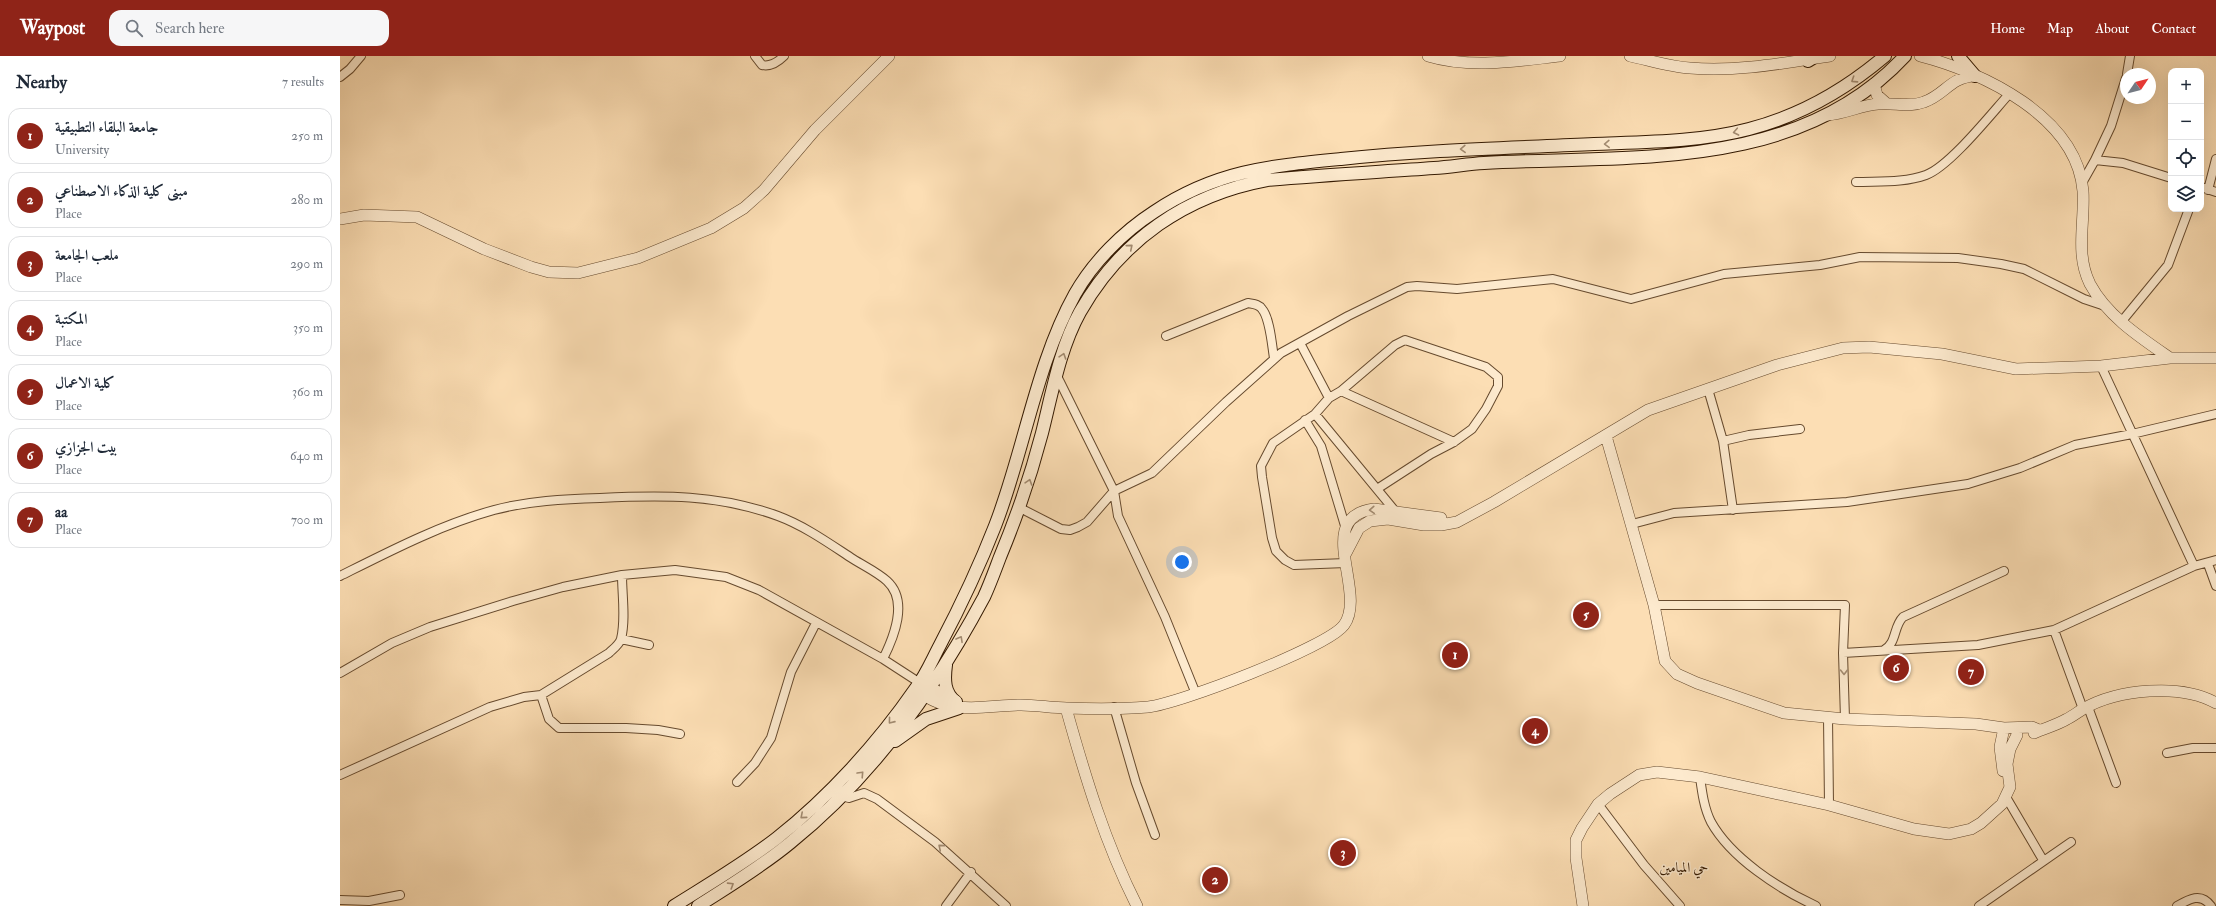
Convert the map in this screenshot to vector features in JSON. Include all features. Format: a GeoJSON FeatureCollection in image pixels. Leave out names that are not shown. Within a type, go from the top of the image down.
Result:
{"type":"FeatureCollection","features":[{"type":"Feature","properties":{"kind":"main road"},"geometry":{"type":"LineString","coordinates":[[698,906],[746,875],[790,843],[841,796],[882,751],[923,690],[974,576],[1009,490],[1051,348],[1076,292],[1094,268],[1131,229],[1151,214],[1195,189],[1225,177],[1254,169],[1356,157],[1481,148],[1663,140],[1718,135],[1747,130],[1778,120],[1808,107],[1864,73],[1885,56]]}},
{"type":"Feature","properties":{"kind":"main road"},"geometry":{"type":"LineString","coordinates":[[674,906],[777,838],[823,798],[946,663],[985,595],[1020,508],[1033,468],[1062,356],[1079,313],[1108,269],[1125,251],[1147,233],[1195,203],[1237,186],[1267,180],[1483,163],[1580,161],[1674,155],[1719,149],[1776,137],[1827,115],[1874,84],[1905,56]]}},
{"type":"Feature","properties":{"kind":"main road"},"geometry":{"type":"LineString","coordinates":[[1955,62],[1975,76]]}},
{"type":"Feature","properties":{"kind":"main road"},"geometry":{"type":"LineString","coordinates":[[1481,148],[1483,163]]}},
{"type":"Feature","properties":{"kind":"main road"},"geometry":{"type":"LineString","coordinates":[[882,751],[926,719],[958,705],[948,696],[946,688],[946,663]]}},
{"type":"Feature","properties":{"kind":"street"},"geometry":{"type":"LineString","coordinates":[[340,77],[350,69],[361,56]]}},
{"type":"Feature","properties":{"kind":"street"},"geometry":{"type":"LineString","coordinates":[[755,56],[762,65],[767,66],[772,65],[784,56]]}},
{"type":"Feature","properties":{"kind":"street"},"geometry":{"type":"LineString","coordinates":[[340,218],[364,215],[417,217],[484,249],[549,272],[578,273],[638,258],[711,228],[744,208],[764,190],[815,130],[889,56]]}},
{"type":"Feature","properties":{"kind":"street"},"geometry":{"type":"LineString","coordinates":[[1428,56],[1440,60],[1475,64],[1560,56]]}},
{"type":"Feature","properties":{"kind":"street"},"geometry":{"type":"LineString","coordinates":[[1630,56],[1688,68],[1707,70],[1737,69],[1830,56]]}},
{"type":"Feature","properties":{"kind":"street"},"geometry":{"type":"LineString","coordinates":[[1920,56],[1955,62],[1950,74],[1950,83]]}},
{"type":"Feature","properties":{"kind":"street"},"geometry":{"type":"LineString","coordinates":[[2128,68],[2130,56]]}},
{"type":"Feature","properties":{"kind":"street"},"geometry":{"type":"LineString","coordinates":[[1827,115],[1870,105],[1886,103],[1906,106],[1921,103],[1935,97],[1950,83],[1962,78],[1975,76],[2010,93],[2039,113],[2061,138],[2070,152],[2082,183],[2082,256],[2090,283],[2105,306],[2122,322],[2170,358]]}},
{"type":"Feature","properties":{"kind":"street"},"geometry":{"type":"LineString","coordinates":[[1874,84],[1877,95],[1886,103]]}},
{"type":"Feature","properties":{"kind":"street"},"geometry":{"type":"LineString","coordinates":[[1856,182],[1901,180],[1934,171],[1948,161],[2010,93]]}},
{"type":"Feature","properties":{"kind":"street"},"geometry":{"type":"LineString","coordinates":[[2082,183],[2111,126],[2120,97]]}},
{"type":"Feature","properties":{"kind":"street"},"geometry":{"type":"LineString","coordinates":[[2208,190],[2216,159]]}},
{"type":"Feature","properties":{"kind":"street"},"geometry":{"type":"LineString","coordinates":[[2095,160],[2123,163],[2168,177]]}},
{"type":"Feature","properties":{"kind":"street"},"geometry":{"type":"LineString","coordinates":[[2122,322],[2168,265],[2188,212]]}},
{"type":"Feature","properties":{"kind":"street"},"geometry":{"type":"LineString","coordinates":[[1020,508],[1061,529],[1070,530],[1087,522],[1114,491],[1152,474],[1274,358],[1348,316],[1407,287],[1417,286],[1457,289],[1553,279],[1630,299],[1724,274],[1820,265],[1860,257],[1958,258],[2024,269],[2084,299],[2105,306]]}},
{"type":"Feature","properties":{"kind":"street"},"geometry":{"type":"LineString","coordinates":[[1166,336],[1248,303],[1256,304],[1262,309],[1266,318],[1274,358]]}},
{"type":"Feature","properties":{"kind":"street"},"geometry":{"type":"LineString","coordinates":[[1346,558],[1294,565],[1285,560],[1276,551],[1272,538],[1262,466],[1273,443],[1315,414],[1329,398],[1342,391],[1395,345],[1405,340],[1486,367],[1498,377],[1498,386],[1486,409],[1472,429],[1454,442],[1425,458],[1377,489]]}},
{"type":"Feature","properties":{"kind":"street"},"geometry":{"type":"LineString","coordinates":[[1300,342],[1329,398]]}},
{"type":"Feature","properties":{"kind":"street"},"geometry":{"type":"LineString","coordinates":[[1346,558],[1359,528],[1370,521],[1388,520],[1424,525],[1441,525],[1457,522],[1494,502],[1648,410],[1797,359],[1843,348],[1869,347],[1942,354],[2016,369],[2101,366],[2170,358],[2216,358]]}},
{"type":"Feature","properties":{"kind":"street"},"geometry":{"type":"LineString","coordinates":[[2101,366],[2194,566]]}},
{"type":"Feature","properties":{"kind":"street"},"geometry":{"type":"LineString","coordinates":[[1057,376],[1114,491],[1118,516],[1165,617],[1196,694]]}},
{"type":"Feature","properties":{"kind":"street"},"geometry":{"type":"LineString","coordinates":[[1708,389],[1723,440],[1733,510]]}},
{"type":"Feature","properties":{"kind":"street"},"geometry":{"type":"LineString","coordinates":[[1342,391],[1396,417],[1454,442]]}},
{"type":"Feature","properties":{"kind":"street"},"geometry":{"type":"LineString","coordinates":[[1315,414],[1395,511]]}},
{"type":"Feature","properties":{"kind":"street"},"geometry":{"type":"LineString","coordinates":[[1632,524],[1674,513],[1847,502],[1968,484],[2020,468],[2075,444],[2132,434],[2216,414]]}},
{"type":"Feature","properties":{"kind":"street"},"geometry":{"type":"LineString","coordinates":[[1305,420],[1316,435],[1346,528]]}},
{"type":"Feature","properties":{"kind":"street"},"geometry":{"type":"LineString","coordinates":[[1723,440],[1749,435],[1800,429]]}},
{"type":"Feature","properties":{"kind":"street"},"geometry":{"type":"LineString","coordinates":[[1606,436],[1654,605],[1665,661],[1677,674],[1697,683],[1784,712],[1845,719],[1967,725],[2004,731],[2017,735],[2031,734],[2060,723],[2086,708],[2128,694],[2163,690],[2198,695],[2216,703]]}},
{"type":"Feature","properties":{"kind":"street"},"geometry":{"type":"LineString","coordinates":[[340,576],[432,532],[472,517],[513,506],[560,500],[691,496],[779,516],[827,542],[887,582],[896,596],[898,616],[891,644],[883,659]]}},
{"type":"Feature","properties":{"kind":"street"},"geometry":{"type":"LineString","coordinates":[[340,673],[392,643],[430,627],[563,587],[622,575],[675,570],[726,577],[759,590],[883,659],[945,705],[973,707],[1022,705],[1066,708],[1149,707],[1196,694],[1301,652],[1342,627],[1350,613],[1346,558],[1343,540],[1349,521],[1364,510],[1374,509],[1395,511],[1428,518],[1466,516]]}},
{"type":"Feature","properties":{"kind":"street"},"geometry":{"type":"LineString","coordinates":[[1843,653],[1978,645],[2054,630],[2194,566],[2212,562],[2216,586]]}},
{"type":"Feature","properties":{"kind":"street"},"geometry":{"type":"LineString","coordinates":[[1883,651],[1892,643],[1898,624],[1902,617],[2004,571]]}},
{"type":"Feature","properties":{"kind":"street"},"geometry":{"type":"LineString","coordinates":[[340,775],[490,706],[524,697],[541,695],[609,653],[617,646],[621,639],[623,615],[622,575]]}},
{"type":"Feature","properties":{"kind":"street"},"geometry":{"type":"LineString","coordinates":[[1654,605],[1845,605],[1843,653],[1845,719]]}},
{"type":"Feature","properties":{"kind":"street"},"geometry":{"type":"LineString","coordinates":[[737,782],[755,763],[771,738],[791,672],[816,623]]}},
{"type":"Feature","properties":{"kind":"street"},"geometry":{"type":"LineString","coordinates":[[2054,630],[2116,783]]}},
{"type":"Feature","properties":{"kind":"street"},"geometry":{"type":"LineString","coordinates":[[621,639],[649,645]]}},
{"type":"Feature","properties":{"kind":"street"},"geometry":{"type":"LineString","coordinates":[[541,695],[546,714],[559,728],[626,728],[658,730],[680,734]]}},
{"type":"Feature","properties":{"kind":"street"},"geometry":{"type":"LineString","coordinates":[[1114,707],[1136,783],[1155,835]]}},
{"type":"Feature","properties":{"kind":"street"},"geometry":{"type":"LineString","coordinates":[[1066,708],[1088,785],[1111,851],[1137,906]]}},
{"type":"Feature","properties":{"kind":"street"},"geometry":{"type":"LineString","coordinates":[[1828,717],[1829,805]]}},
{"type":"Feature","properties":{"kind":"street"},"geometry":{"type":"LineString","coordinates":[[2004,731],[2032,727],[2039,730]]}},
{"type":"Feature","properties":{"kind":"street"},"geometry":{"type":"LineString","coordinates":[[2004,731],[2000,754],[2004,784],[2007,793],[2043,860]]}},
{"type":"Feature","properties":{"kind":"street"},"geometry":{"type":"LineString","coordinates":[[1583,906],[1576,858],[1576,840],[1598,804],[1616,790],[1644,773],[1657,772],[1700,777],[1829,805],[1914,829],[1949,834],[1971,829],[1981,823],[1997,809],[2007,793],[2010,784],[2007,764],[2010,749],[2017,735]]}},
{"type":"Feature","properties":{"kind":"street"},"geometry":{"type":"LineString","coordinates":[[2167,753],[2202,747],[2216,748]]}},
{"type":"Feature","properties":{"kind":"street"},"geometry":{"type":"LineString","coordinates":[[1700,777],[1703,802],[1720,836],[1734,851],[1791,894],[1816,906]]}},
{"type":"Feature","properties":{"kind":"street"},"geometry":{"type":"LineString","coordinates":[[841,796],[849,798],[862,793],[874,797],[935,842],[971,872],[1006,906]]}},
{"type":"Feature","properties":{"kind":"street"},"geometry":{"type":"LineString","coordinates":[[1598,804],[1644,865],[1680,906]]}},
{"type":"Feature","properties":{"kind":"street"},"geometry":{"type":"LineString","coordinates":[[1979,906],[2043,860],[2071,842]]}},
{"type":"Feature","properties":{"kind":"street"},"geometry":{"type":"LineString","coordinates":[[946,906],[971,872]]}},
{"type":"Feature","properties":{"kind":"street"},"geometry":{"type":"LineString","coordinates":[[340,900],[369,901],[400,895]]}},
{"type":"Feature","properties":{"kind":"street"},"geometry":{"type":"LineString","coordinates":[[2177,906],[2198,897],[2205,900],[2210,906]]}},
{"type":"Feature","properties":{"kind":"place","name":"كلية الاعمال"},"geometry":{"type":"Point","coordinates":[1586,615]}},
{"type":"Feature","properties":{"kind":"place","name":"جامعة البلقاء التطبيقية"},"geometry":{"type":"Point","coordinates":[1455,655]}},
{"type":"Feature","properties":{"kind":"place","name":"بيت الجزازي"},"geometry":{"type":"Point","coordinates":[1896,668]}},
{"type":"Feature","properties":{"kind":"place","name":"aa"},"geometry":{"type":"Point","coordinates":[1971,672]}},
{"type":"Feature","properties":{"kind":"place","name":"المكتبة"},"geometry":{"type":"Point","coordinates":[1535,731]}},
{"type":"Feature","properties":{"kind":"place","name":"ملعب الجامعة"},"geometry":{"type":"Point","coordinates":[1343,853]}},
{"type":"Feature","properties":{"kind":"place","name":"مبنى كلية الذكاء الاصطناعي"},"geometry":{"type":"Point","coordinates":[1215,880]}},
{"type":"Feature","properties":{"kind":"district","name":"حي الميامين"},"geometry":{"type":"Point","coordinates":[1684,867]}}]}
